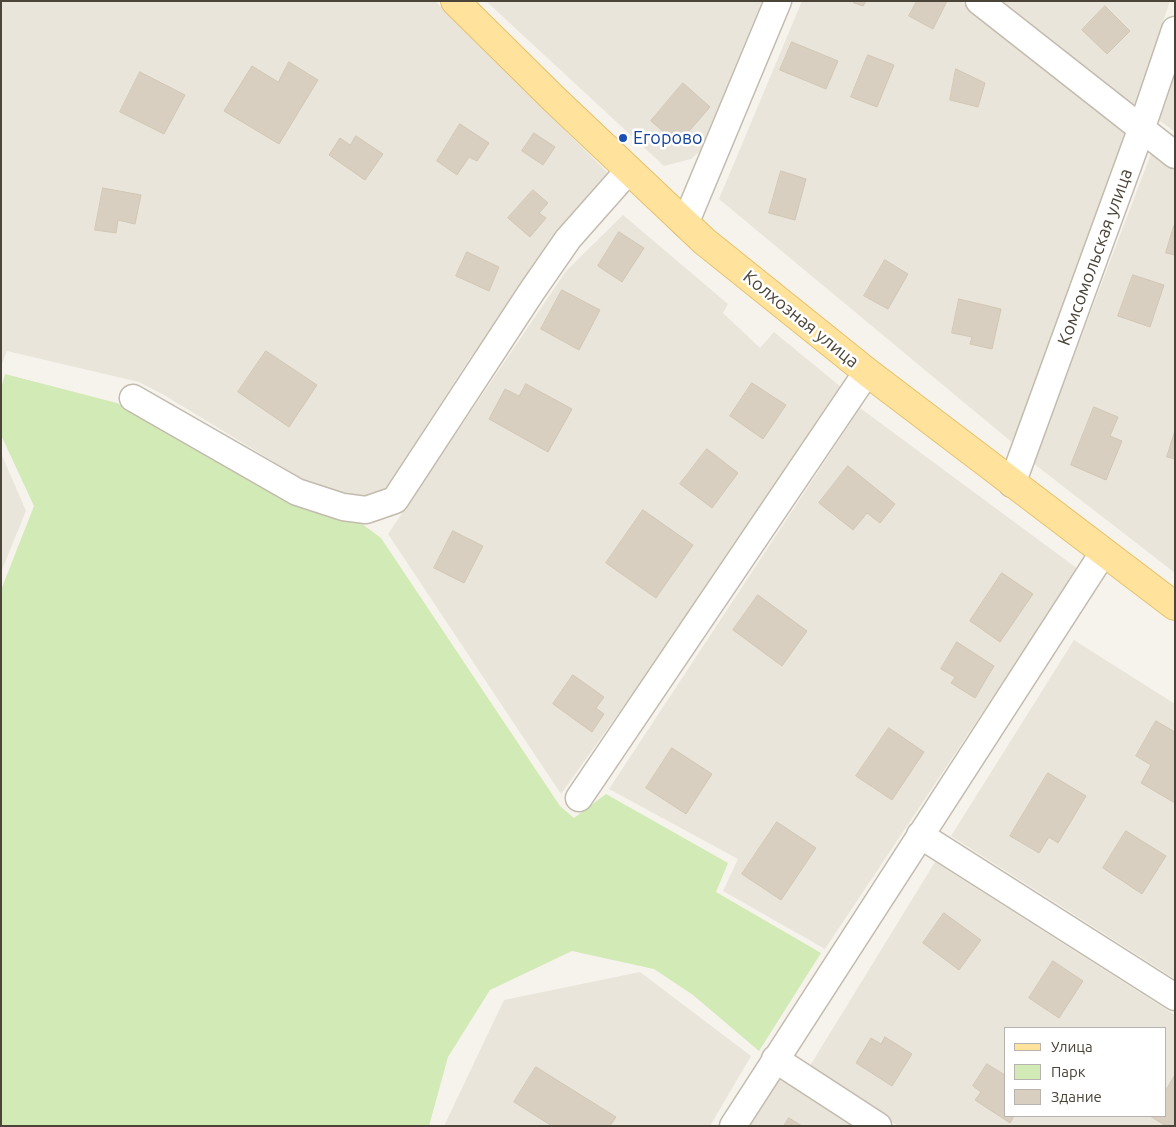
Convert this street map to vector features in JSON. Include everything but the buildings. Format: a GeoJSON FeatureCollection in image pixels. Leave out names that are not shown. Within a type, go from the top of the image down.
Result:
{"type":"FeatureCollection","features":[{"type":"Feature","properties":{"kind":"main road","name":"Колхозная улица"},"geometry":{"type":"LineString","coordinates":[[455,1],[704,242],[867,372],[1175,606]]}},
{"type":"Feature","properties":{"kind":"street"},"geometry":{"type":"LineString","coordinates":[[685,224],[778,1]]}},
{"type":"Feature","properties":{"kind":"street"},"geometry":{"type":"LineString","coordinates":[[979,1],[1175,155]]}},
{"type":"Feature","properties":{"kind":"street","name":"Комсомольская улица"},"geometry":{"type":"LineString","coordinates":[[1012,484],[1141,130],[1175,30]]}},
{"type":"Feature","properties":{"kind":"street"},"geometry":{"type":"LineString","coordinates":[[133,398],[297,492],[343,507],[366,510],[395,500],[568,239],[629,170]]}},
{"type":"Feature","properties":{"kind":"street"},"geometry":{"type":"LineString","coordinates":[[579,798],[867,372]]}},
{"type":"Feature","properties":{"kind":"street"},"geometry":{"type":"LineString","coordinates":[[733,1126],[1103,553]]}},
{"type":"Feature","properties":{"kind":"street"},"geometry":{"type":"LineString","coordinates":[[920,835],[1175,997]]}},
{"type":"Feature","properties":{"kind":"street"},"geometry":{"type":"LineString","coordinates":[[775,1059],[878,1126]]}},
{"type":"Feature","properties":{"kind":"shaded area"},"geometry":{"type":"Polygon","coordinates":[[[1,1],[435,1],[612,177],[468,361],[381,496],[330,496],[164,395],[139,382],[7,351],[1,366],[1,1]]]}},
{"type":"Feature","properties":{"kind":"shaded area"},"geometry":{"type":"Polygon","coordinates":[[[486,1],[762,1],[700,151],[691,159],[664,166],[486,1]]]}},
{"type":"Feature","properties":{"kind":"shaded area"},"geometry":{"type":"Polygon","coordinates":[[[802,1],[961,1],[1125,134],[1014,444],[719,199],[802,1]]]}},
{"type":"Feature","properties":{"kind":"shaded area"},"geometry":{"type":"Polygon","coordinates":[[[1002,1],[1170,1],[1134,106],[1002,1]]]}},
{"type":"Feature","properties":{"kind":"shaded area"},"geometry":{"type":"Polygon","coordinates":[[[1175,65],[1175,132],[1156,118],[1175,65]]]}},
{"type":"Feature","properties":{"kind":"shaded area"},"geometry":{"type":"Polygon","coordinates":[[[1151,154],[1175,171],[1175,573],[1033,463],[1151,154]]]}},
{"type":"Feature","properties":{"kind":"shaded area"},"geometry":{"type":"Polygon","coordinates":[[[623,215],[728,304],[723,313],[760,348],[774,332],[841,387],[741,541],[561,794],[388,534],[566,271],[623,215]]]}},
{"type":"Feature","properties":{"kind":"shaded area"},"geometry":{"type":"Polygon","coordinates":[[[860,408],[1078,569],[825,949],[723,891],[738,859],[609,789],[860,408]]]}},
{"type":"Feature","properties":{"kind":"shaded area"},"geometry":{"type":"Polygon","coordinates":[[[1,453],[26,511],[1,572],[1,453]]]}},
{"type":"Feature","properties":{"kind":"shaded area"},"geometry":{"type":"Polygon","coordinates":[[[1074,640],[1175,704],[1175,979],[951,836],[1074,640]]]}},
{"type":"Feature","properties":{"kind":"shaded area"},"geometry":{"type":"Polygon","coordinates":[[[935,862],[1175,1015],[1175,1126],[898,1126],[808,1069],[935,862]]]}},
{"type":"Feature","properties":{"kind":"shaded area"},"geometry":{"type":"Polygon","coordinates":[[[640,972],[751,1056],[710,1126],[444,1126],[504,1000],[640,972]]]}},
{"type":"Feature","properties":{"kind":"shaded area"},"geometry":{"type":"Polygon","coordinates":[[[781,1077],[852,1126],[750,1126],[781,1077]]]}},
{"type":"Feature","properties":{"kind":"green space"},"geometry":{"type":"Polygon","coordinates":[[[5,374],[117,403],[296,502],[358,521],[381,538],[560,806],[574,818],[606,794],[728,863],[716,892],[821,953],[759,1051],[693,995],[654,969],[572,951],[490,990],[448,1057],[429,1126],[1,1126],[1,590],[34,506],[1,435],[1,388],[5,374]]]}},
{"type":"Feature","properties":{"kind":"place","name":"Егорово"},"geometry":{"type":"Point","coordinates":[623,138]}}]}
